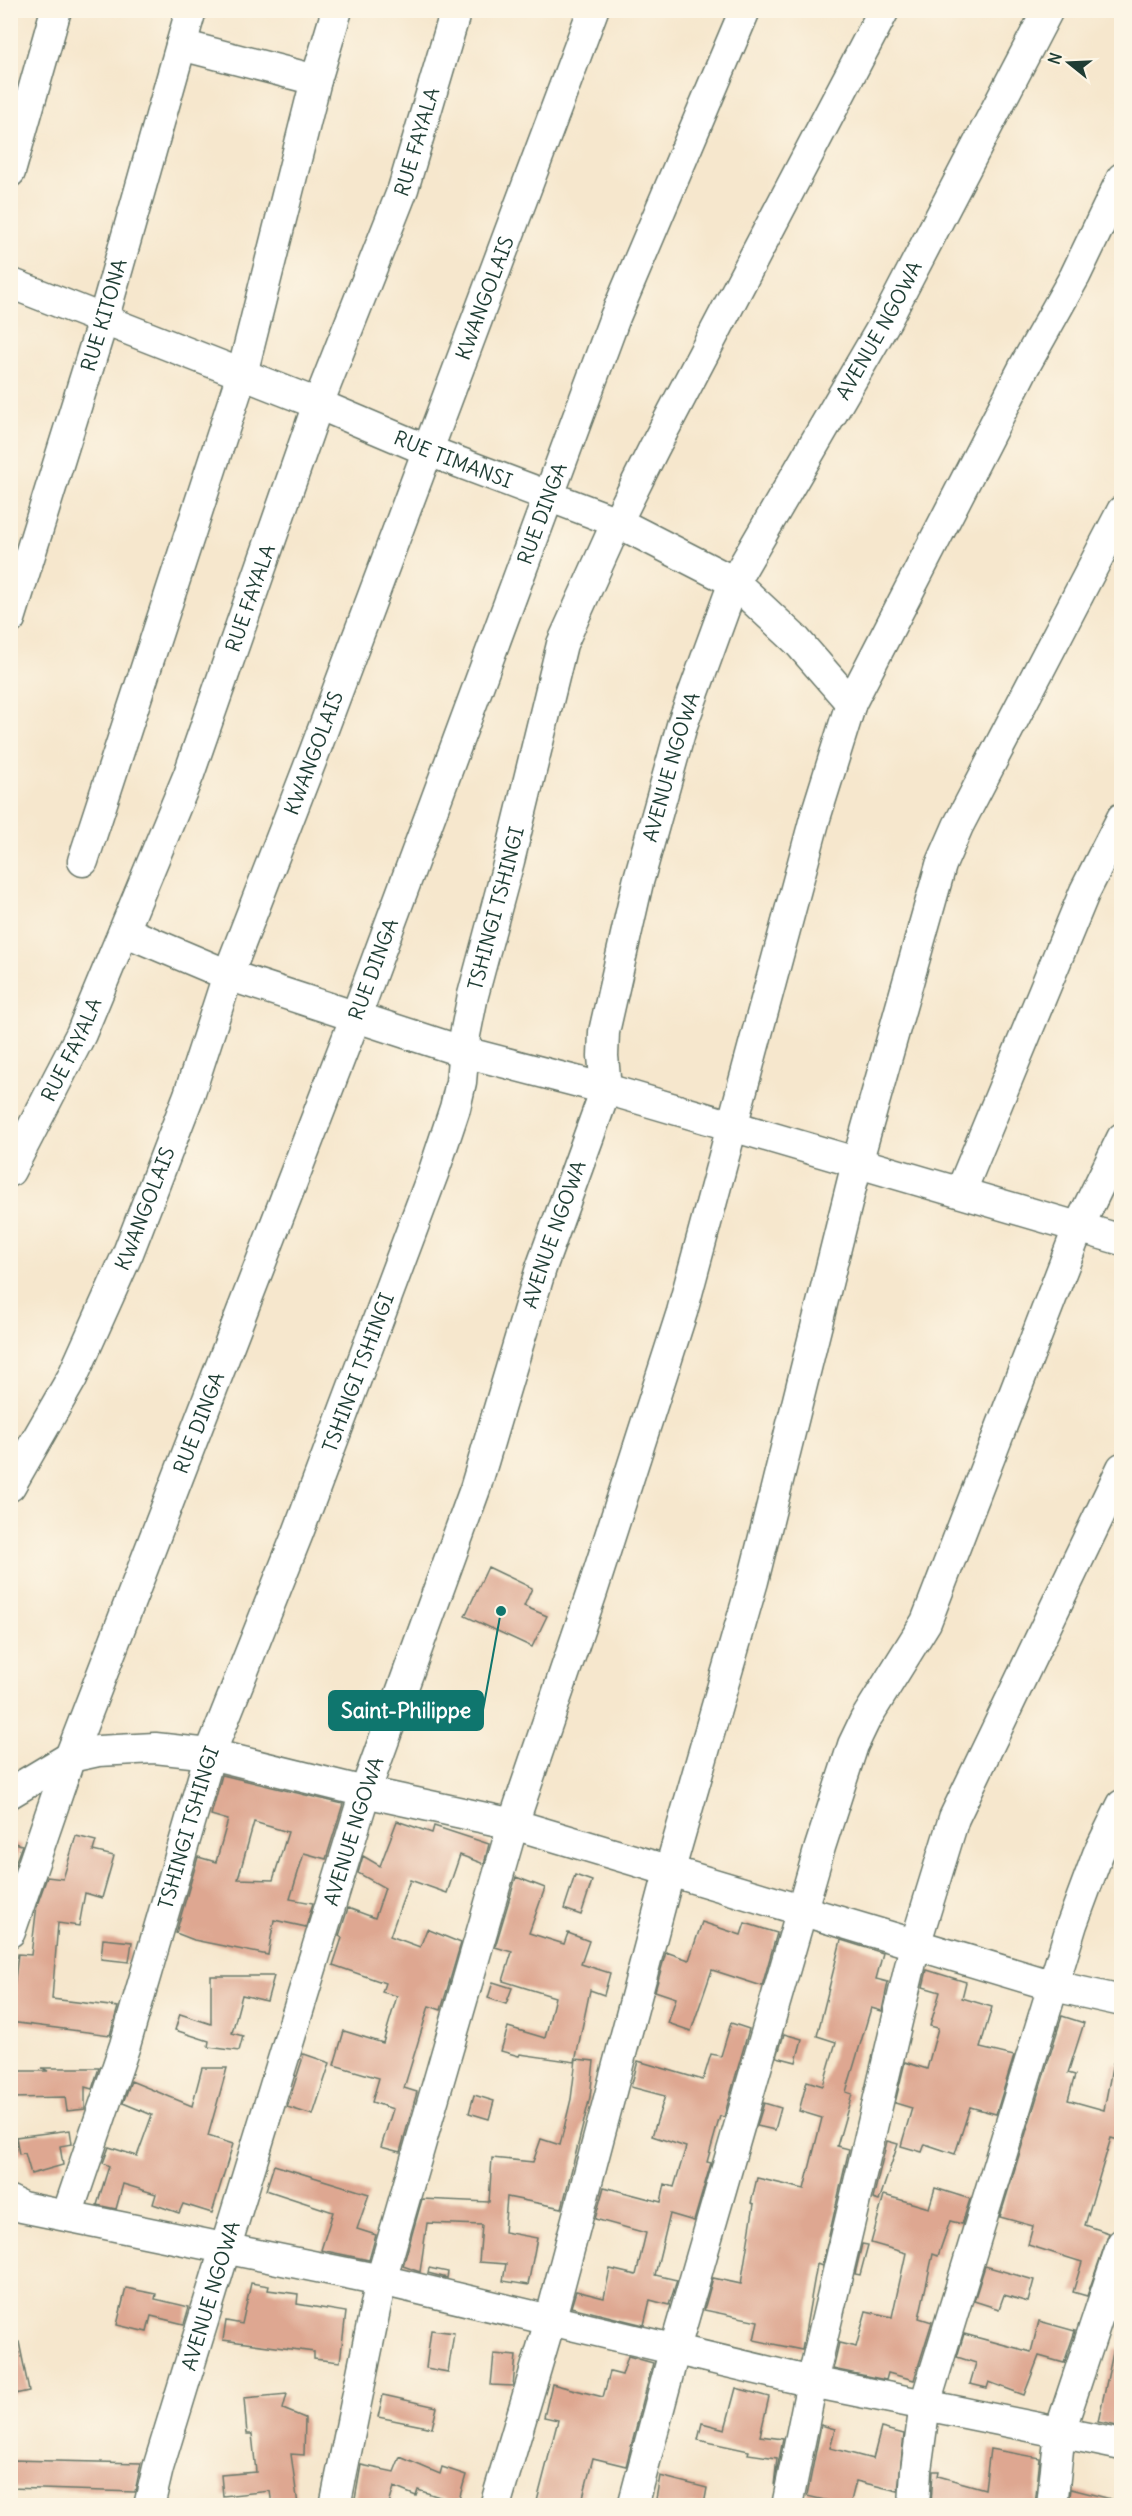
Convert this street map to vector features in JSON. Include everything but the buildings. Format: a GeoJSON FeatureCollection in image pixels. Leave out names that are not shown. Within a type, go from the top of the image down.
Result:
{"type":"FeatureCollection","features":[{"type":"Feature","properties":{"kind":"street"},"geometry":{"type":"LineString","coordinates":[[10,172],[56,10]]}},
{"type":"Feature","properties":{"kind":"street","name":"RUE KITONA"},"geometry":{"type":"LineString","coordinates":[[10,619],[104,320],[191,10]]}},
{"type":"Feature","properties":{"kind":"street"},"geometry":{"type":"LineString","coordinates":[[83,861],[242,374],[316,80],[337,10]]}},
{"type":"Feature","properties":{"kind":"street","name":"RUE FAYALA"},"geometry":{"type":"LineString","coordinates":[[10,1170],[74,1049],[189,774],[318,404],[403,189],[456,10]]}},
{"type":"Feature","properties":{"kind":"street","name":"KWANGOLAIS"},"geometry":{"type":"LineString","coordinates":[[10,1486],[72,1378],[128,1253],[189,1095],[228,975],[429,451],[593,10]]}},
{"type":"Feature","properties":{"kind":"street","name":"RUE DINGA"},"geometry":{"type":"LineString","coordinates":[[10,1932],[70,1757],[356,1016],[615,317],[745,10]]}},
{"type":"Feature","properties":{"kind":"street","name":"TSHINGI TSHINGI"},"geometry":{"type":"LineString","coordinates":[[67,2216],[125,2045],[210,1754],[298,1533],[434,1171],[455,1108],[461,1082],[473,995],[509,861],[561,644],[617,522],[884,10]]}},
{"type":"Feature","properties":{"kind":"street","name":"AVENUE NGOWA"},"geometry":{"type":"LineString","coordinates":[[149,2505],[223,2248],[365,1792],[475,1489],[541,1268],[606,1089],[603,1056],[604,1032],[638,882],[682,725],[734,582],[887,319],[1048,10]]}},
{"type":"Feature","properties":{"kind":"street"},"geometry":{"type":"LineString","coordinates":[[181,45],[316,80]]}},
{"type":"Feature","properties":{"kind":"street"},"geometry":{"type":"LineString","coordinates":[[334,2505],[381,2280],[513,1824],[592,1593],[682,1312],[730,1126],[815,818],[850,703],[1024,367],[1075,276],[1122,178]]}},
{"type":"Feature","properties":{"kind":"street","name":"RUE TIMANSI"},"geometry":{"type":"LineString","coordinates":[[10,283],[318,404],[429,451],[617,522],[734,582],[797,641],[850,703]]}},
{"type":"Feature","properties":{"kind":"street"},"geometry":{"type":"LineString","coordinates":[[495,2505],[550,2321],[670,1869],[753,1581],[857,1163],[941,865],[958,826],[1122,511]]}},
{"type":"Feature","properties":{"kind":"street"},"geometry":{"type":"LineString","coordinates":[[961,1191],[1076,912],[1122,818]]}},
{"type":"Feature","properties":{"kind":"street"},"geometry":{"type":"LineString","coordinates":[[124,931],[228,975],[464,1052],[606,1089],[857,1163],[961,1191],[1122,1240]]}},
{"type":"Feature","properties":{"kind":"street"},"geometry":{"type":"LineString","coordinates":[[633,2505],[675,2348],[820,1847],[854,1745],[865,1720],[926,1622],[1079,1226],[1122,1138]]}},
{"type":"Feature","properties":{"kind":"street"},"geometry":{"type":"LineString","coordinates":[[787,2505],[812,2382],[915,1945],[965,1791],[1122,1468]]}},
{"type":"Feature","properties":{"kind":"street"},"geometry":{"type":"LineString","coordinates":[[10,1793],[70,1757],[98,1751],[132,1748],[210,1754],[365,1792],[513,1824],[670,1869],[1054,1986],[1122,2001]]}},
{"type":"Feature","properties":{"kind":"street"},"geometry":{"type":"LineString","coordinates":[[914,2505],[916,2470],[925,2404],[1087,1884],[1122,1804]]}},
{"type":"Feature","properties":{"kind":"street"},"geometry":{"type":"LineString","coordinates":[[10,2201],[22,2207],[381,2280],[812,2382],[1122,2445]]}},
{"type":"Feature","properties":{"kind":"street"},"geometry":{"type":"LineString","coordinates":[[1052,2505],[1060,2431],[1122,2244]]}},
{"type":"Feature","properties":{"kind":"place","name":"Saint-Philippe"},"geometry":{"type":"Point","coordinates":[501,1611]}}]}
